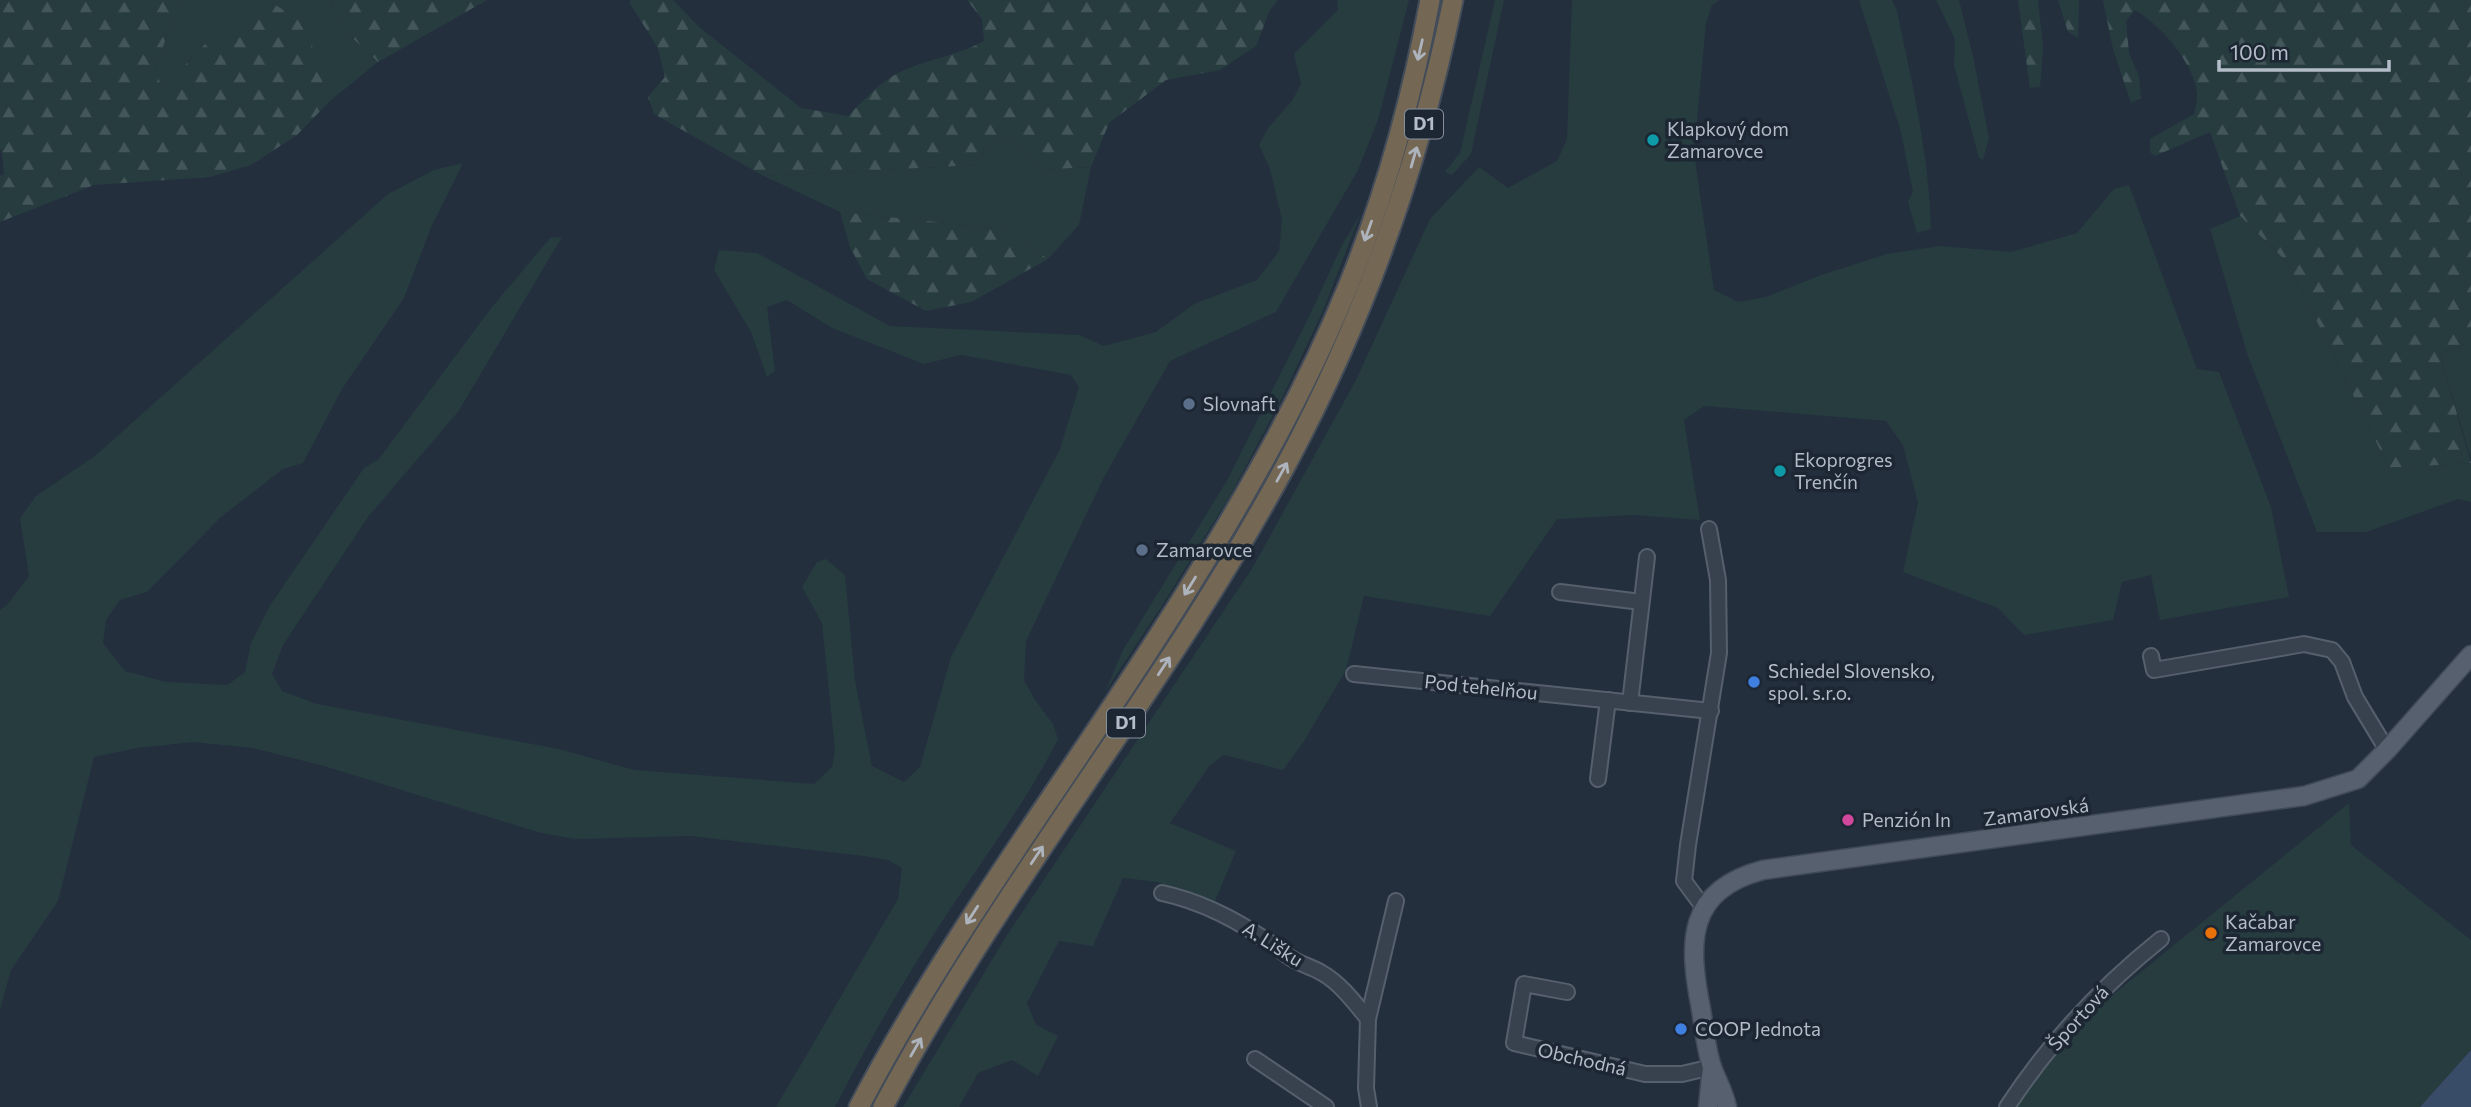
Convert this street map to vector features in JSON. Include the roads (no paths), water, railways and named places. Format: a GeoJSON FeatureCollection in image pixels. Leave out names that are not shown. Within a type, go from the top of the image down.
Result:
{"type":"FeatureCollection","features":[{"type":"Feature","properties":{"kind":"highway","name":"D1"},"geometry":{"type":"LineString","coordinates":[[859,1107],[949,951],[1189,587],[1269,452],[1299,394],[1349,284],[1391,166],[1430,0]]}},
{"type":"Feature","properties":{"kind":"highway","name":"D1"},"geometry":{"type":"LineString","coordinates":[[883,1107],[968,959],[1208,597],[1252,526],[1318,404],[1353,329],[1390,233],[1429,106],[1452,0]]}},
{"type":"Feature","properties":{"kind":"main road","name":"Zamarovská"},"geometry":{"type":"LineString","coordinates":[[1727,1107],[1724,1091],[1712,1067],[1694,976],[1693,957],[1694,930],[1704,908],[1727,884],[1763,870],[2304,796],[2358,779],[2471,655]]}},
{"type":"Feature","properties":{"kind":"main road","name":"Zamarovská"},"geometry":{"type":"LineString","coordinates":[[1708,1107],[1712,1067]]}},
{"type":"Feature","properties":{"kind":"street"},"geometry":{"type":"LineString","coordinates":[[1704,908],[1684,881],[1719,653],[1718,580],[1709,529]]}},
{"type":"Feature","properties":{"kind":"street"},"geometry":{"type":"LineString","coordinates":[[1630,703],[1647,557]]}},
{"type":"Feature","properties":{"kind":"street"},"geometry":{"type":"LineString","coordinates":[[1560,592],[1641,602]]}},
{"type":"Feature","properties":{"kind":"street"},"geometry":{"type":"LineString","coordinates":[[2151,656],[2154,670],[2304,644],[2332,650],[2342,662],[2355,697],[2387,750]]}},
{"type":"Feature","properties":{"kind":"street","name":"Pod tehelňou"},"geometry":{"type":"LineString","coordinates":[[1354,674],[1711,711]]}},
{"type":"Feature","properties":{"kind":"street"},"geometry":{"type":"LineString","coordinates":[[1598,779],[1608,701]]}},
{"type":"Feature","properties":{"kind":"street","name":"A. Lišku"},"geometry":{"type":"LineString","coordinates":[[1162,893],[1217,911],[1256,933],[1290,958],[1323,973],[1341,988],[1368,1019]]}},
{"type":"Feature","properties":{"kind":"street"},"geometry":{"type":"LineString","coordinates":[[1369,1107],[1366,1088],[1368,1019],[1396,901]]}},
{"type":"Feature","properties":{"kind":"street","name":"Športová"},"geometry":{"type":"LineString","coordinates":[[2007,1107],[2079,1014],[2161,939]]}},
{"type":"Feature","properties":{"kind":"street","name":"Obchodná"},"geometry":{"type":"LineString","coordinates":[[1567,992],[1524,984],[1514,1044],[1645,1074],[1682,1074],[1712,1067]]}},
{"type":"Feature","properties":{"kind":"street"},"geometry":{"type":"LineString","coordinates":[[1255,1059],[1326,1107]]}},
{"type":"Feature","properties":{"kind":"water"},"geometry":{"type":"Polygon","coordinates":[[[2471,1050],[2471,1107],[2420,1107],[2471,1050]]]}},
{"type":"Feature","properties":{"kind":"place","name":"Klapkový dom Zamarovce"},"geometry":{"type":"Point","coordinates":[1653,140]}},
{"type":"Feature","properties":{"kind":"place","name":"Slovnaft"},"geometry":{"type":"Point","coordinates":[1189,404]}},
{"type":"Feature","properties":{"kind":"place","name":"Ekoprogres Trenčín"},"geometry":{"type":"Point","coordinates":[1780,471]}},
{"type":"Feature","properties":{"kind":"place","name":"Zamarovce"},"geometry":{"type":"Point","coordinates":[1142,550]}},
{"type":"Feature","properties":{"kind":"place","name":"Schiedel Slovensko, spol. s.r.o."},"geometry":{"type":"Point","coordinates":[1754,682]}},
{"type":"Feature","properties":{"kind":"place","name":"Penzión In"},"geometry":{"type":"Point","coordinates":[1848,820]}},
{"type":"Feature","properties":{"kind":"place","name":"Kačabar Zamarovce"},"geometry":{"type":"Point","coordinates":[2211,933]}},
{"type":"Feature","properties":{"kind":"place","name":"COOP Jednota"},"geometry":{"type":"Point","coordinates":[1681,1029]}}]}
